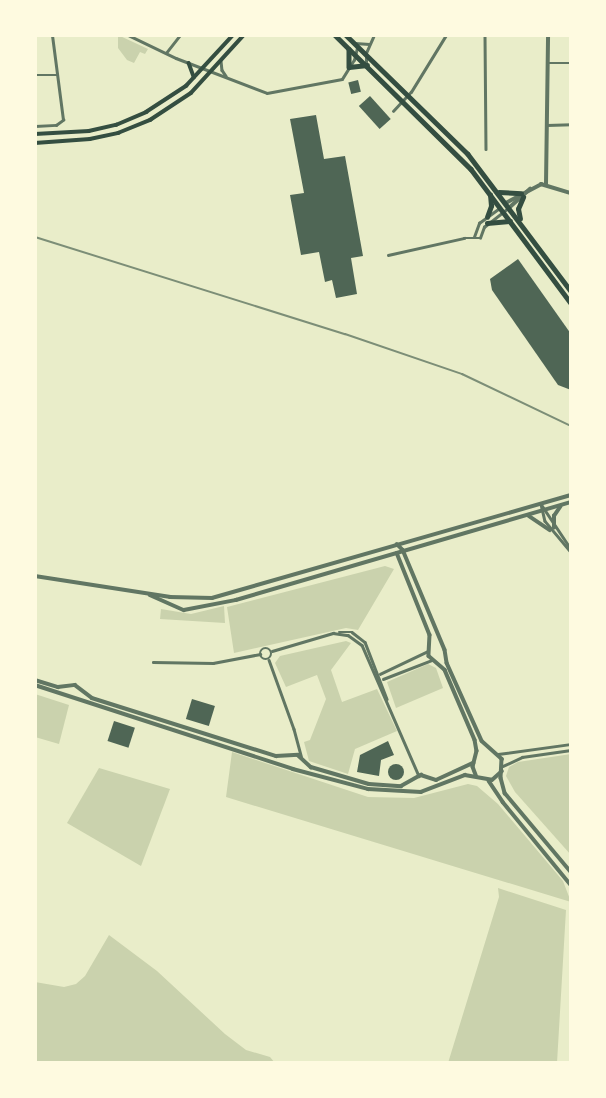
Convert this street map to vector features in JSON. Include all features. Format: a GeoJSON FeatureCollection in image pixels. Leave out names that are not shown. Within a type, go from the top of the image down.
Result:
{"type":"FeatureCollection","features":[{"type":"Feature","properties":{"kind":"main road"},"geometry":{"type":"LineString","coordinates":[[35,134],[89,131],[124,122],[164,102],[193,79],[233,35]]}},
{"type":"Feature","properties":{"kind":"main road"},"geometry":{"type":"LineString","coordinates":[[35,143],[90,139],[127,130],[180,102],[244,35]]}},
{"type":"Feature","properties":{"kind":"main road"},"geometry":{"type":"LineString","coordinates":[[335,35],[463,160],[513,222],[571,303]]}},
{"type":"Feature","properties":{"kind":"main road"},"geometry":{"type":"LineString","coordinates":[[346,35],[468,154],[571,286]]}},
{"type":"Feature","properties":{"kind":"main road"},"geometry":{"type":"LineString","coordinates":[[348,47],[349,67],[367,65]]}},
{"type":"Feature","properties":{"kind":"main road"},"geometry":{"type":"LineString","coordinates":[[189,63],[194,72],[193,79]]}},
{"type":"Feature","properties":{"kind":"main road"},"geometry":{"type":"LineString","coordinates":[[487,217],[492,203],[488,191]]}},
{"type":"Feature","properties":{"kind":"main road"},"geometry":{"type":"LineString","coordinates":[[499,192],[522,195],[518,211],[522,223]]}},
{"type":"Feature","properties":{"kind":"main road"},"geometry":{"type":"LineString","coordinates":[[487,223],[503,220],[513,222]]}},
{"type":"Feature","properties":{"kind":"main road"},"geometry":{"type":"LineString","coordinates":[[549,259],[571,291]]}},
{"type":"Feature","properties":{"kind":"street"},"geometry":{"type":"LineString","coordinates":[[35,126],[62,122],[52,35]]}},
{"type":"Feature","properties":{"kind":"street"},"geometry":{"type":"LineString","coordinates":[[128,35],[189,63],[267,93],[342,79],[356,55],[355,44],[369,44]]}},
{"type":"Feature","properties":{"kind":"street"},"geometry":{"type":"LineString","coordinates":[[142,41],[144,35]]}},
{"type":"Feature","properties":{"kind":"street"},"geometry":{"type":"LineString","coordinates":[[166,53],[180,35]]}},
{"type":"Feature","properties":{"kind":"street"},"geometry":{"type":"LineString","coordinates":[[367,65],[366,53],[374,35]]}},
{"type":"Feature","properties":{"kind":"street"},"geometry":{"type":"LineString","coordinates":[[393,111],[409,95],[446,35]]}},
{"type":"Feature","properties":{"kind":"street"},"geometry":{"type":"LineString","coordinates":[[485,35],[486,149]]}},
{"type":"Feature","properties":{"kind":"street"},"geometry":{"type":"LineString","coordinates":[[547,184],[548,35]]}},
{"type":"Feature","properties":{"kind":"street"},"geometry":{"type":"LineString","coordinates":[[221,61],[222,70],[228,79]]}},
{"type":"Feature","properties":{"kind":"street"},"geometry":{"type":"LineString","coordinates":[[547,63],[571,64]]}},
{"type":"Feature","properties":{"kind":"street"},"geometry":{"type":"LineString","coordinates":[[35,75],[57,75]]}},
{"type":"Feature","properties":{"kind":"street"},"geometry":{"type":"LineString","coordinates":[[547,125],[571,124]]}},
{"type":"Feature","properties":{"kind":"street"},"geometry":{"type":"LineString","coordinates":[[474,237],[477,226],[487,217],[522,195],[545,175]]}},
{"type":"Feature","properties":{"kind":"street"},"geometry":{"type":"LineString","coordinates":[[534,186],[547,184],[571,193]]}},
{"type":"Feature","properties":{"kind":"street"},"geometry":{"type":"LineString","coordinates":[[388,255],[480,238],[487,223],[502,209]]}},
{"type":"Feature","properties":{"kind":"street"},"geometry":{"type":"LineString","coordinates":[[35,576],[185,597],[225,595],[571,495]]}},
{"type":"Feature","properties":{"kind":"street"},"geometry":{"type":"LineString","coordinates":[[142,592],[184,610],[191,610],[236,600],[571,502]]}},
{"type":"Feature","properties":{"kind":"street"},"geometry":{"type":"LineString","coordinates":[[541,504],[552,529],[571,551]]}},
{"type":"Feature","properties":{"kind":"street"},"geometry":{"type":"LineString","coordinates":[[552,529],[554,515],[565,504]]}},
{"type":"Feature","properties":{"kind":"street"},"geometry":{"type":"LineString","coordinates":[[523,517],[535,518],[552,529]]}},
{"type":"Feature","properties":{"kind":"street"},"geometry":{"type":"LineString","coordinates":[[397,544],[403,551],[444,657],[482,741],[495,752],[503,769],[502,784],[509,798],[571,872]]}},
{"type":"Feature","properties":{"kind":"street"},"geometry":{"type":"LineString","coordinates":[[397,544],[397,552],[430,635],[429,649],[444,670],[475,740],[472,763],[438,779],[419,776]]}},
{"type":"Feature","properties":{"kind":"street"},"geometry":{"type":"LineString","coordinates":[[408,563],[411,548]]}},
{"type":"Feature","properties":{"kind":"street"},"geometry":{"type":"LineString","coordinates":[[379,558],[394,558],[403,568]]}},
{"type":"Feature","properties":{"kind":"street"},"geometry":{"type":"LineString","coordinates":[[184,610],[180,604],[185,597]]}},
{"type":"Feature","properties":{"kind":"street"},"geometry":{"type":"LineString","coordinates":[[191,597],[195,604],[191,610]]}},
{"type":"Feature","properties":{"kind":"street"},"geometry":{"type":"LineString","coordinates":[[272,652],[349,631],[362,638],[379,674],[391,710]]}},
{"type":"Feature","properties":{"kind":"street"},"geometry":{"type":"LineString","coordinates":[[334,633],[348,635],[359,642],[419,776]]}},
{"type":"Feature","properties":{"kind":"street"},"geometry":{"type":"LineString","coordinates":[[376,678],[379,674],[415,660],[429,649],[441,646]]}},
{"type":"Feature","properties":{"kind":"street"},"geometry":{"type":"LineString","coordinates":[[153,663],[214,663],[260,654],[266,648],[272,652]]}},
{"type":"Feature","properties":{"kind":"street"},"geometry":{"type":"LineString","coordinates":[[272,652],[269,660],[302,759],[297,769]]}},
{"type":"Feature","properties":{"kind":"street"},"geometry":{"type":"LineString","coordinates":[[260,654],[263,660],[269,660]]}},
{"type":"Feature","properties":{"kind":"street"},"geometry":{"type":"LineString","coordinates":[[376,678],[381,680],[444,657]]}},
{"type":"Feature","properties":{"kind":"street"},"geometry":{"type":"LineString","coordinates":[[35,683],[55,686],[74,684],[88,697],[105,703],[276,756],[292,755],[314,768],[369,784],[401,786],[419,776]]}},
{"type":"Feature","properties":{"kind":"street"},"geometry":{"type":"LineString","coordinates":[[35,683],[74,699],[368,789],[417,791],[460,775],[489,781],[571,885]]}},
{"type":"Feature","properties":{"kind":"street"},"geometry":{"type":"LineString","coordinates":[[66,696],[68,686]]}},
{"type":"Feature","properties":{"kind":"street"},"geometry":{"type":"LineString","coordinates":[[74,699],[79,689]]}},
{"type":"Feature","properties":{"kind":"street"},"geometry":{"type":"LineString","coordinates":[[289,766],[298,743]]}},
{"type":"Feature","properties":{"kind":"street"},"geometry":{"type":"LineString","coordinates":[[474,758],[482,751],[571,744]]}},
{"type":"Feature","properties":{"kind":"street"},"geometry":{"type":"LineString","coordinates":[[489,781],[522,757],[571,750]]}},
{"type":"Feature","properties":{"kind":"street"},"geometry":{"type":"LineString","coordinates":[[472,763],[478,777]]}},
{"type":"Feature","properties":{"kind":"street"},"geometry":{"type":"LineString","coordinates":[[427,778],[428,788]]}},
{"type":"Feature","properties":{"kind":"street"},"geometry":{"type":"LineString","coordinates":[[414,780],[417,791]]}},
{"type":"Feature","properties":{"kind":"green space"},"geometry":{"type":"Polygon","coordinates":[[[118,35],[148,49],[145,54],[140,52],[134,63],[127,60],[118,48],[118,35]]]}},
{"type":"Feature","properties":{"kind":"green space"},"geometry":{"type":"Polygon","coordinates":[[[385,566],[394,569],[358,630],[346,628],[234,653],[227,607],[385,566]]]}},
{"type":"Feature","properties":{"kind":"green space"},"geometry":{"type":"Polygon","coordinates":[[[224,606],[225,623],[160,619],[161,609],[191,614],[224,606]]]}},
{"type":"Feature","properties":{"kind":"green space"},"geometry":{"type":"Polygon","coordinates":[[[346,641],[351,643],[331,670],[342,702],[377,689],[397,731],[355,749],[348,774],[309,761],[304,742],[310,740],[326,699],[317,675],[286,687],[275,663],[280,656],[346,641]]]}},
{"type":"Feature","properties":{"kind":"green space"},"geometry":{"type":"Polygon","coordinates":[[[428,664],[436,668],[443,688],[396,708],[387,682],[428,664]]]}},
{"type":"Feature","properties":{"kind":"green space"},"geometry":{"type":"Polygon","coordinates":[[[35,694],[69,705],[59,744],[35,737],[35,694]]]}},
{"type":"Feature","properties":{"kind":"green space"},"geometry":{"type":"Polygon","coordinates":[[[232,752],[368,797],[414,798],[468,784],[477,786],[498,804],[563,881],[571,902],[226,797],[232,752]]]}},
{"type":"Feature","properties":{"kind":"green space"},"geometry":{"type":"Polygon","coordinates":[[[571,754],[571,855],[515,792],[506,776],[509,767],[518,762],[571,754]]]}},
{"type":"Feature","properties":{"kind":"green space"},"geometry":{"type":"Polygon","coordinates":[[[99,768],[170,789],[141,866],[67,823],[99,768]]]}},
{"type":"Feature","properties":{"kind":"green space"},"geometry":{"type":"Polygon","coordinates":[[[498,888],[566,910],[557,1063],[448,1063],[499,897],[498,888]]]}},
{"type":"Feature","properties":{"kind":"green space"},"geometry":{"type":"Polygon","coordinates":[[[109,935],[157,971],[225,1034],[246,1050],[270,1057],[275,1063],[35,1063],[35,982],[64,987],[76,984],[85,976],[109,935]]]}},
{"type":"Feature","properties":{"kind":"building"},"geometry":{"type":"Polygon","coordinates":[[[358,80],[361,92],[351,94],[348,82],[358,80]]]}},
{"type":"Feature","properties":{"kind":"building"},"geometry":{"type":"Polygon","coordinates":[[[370,96],[391,119],[380,129],[359,106],[370,96]]]}},
{"type":"Feature","properties":{"kind":"building"},"geometry":{"type":"Polygon","coordinates":[[[316,115],[324,159],[345,156],[363,256],[351,258],[357,294],[336,298],[332,280],[325,282],[319,252],[301,255],[290,195],[304,193],[290,119],[316,115]]]}},
{"type":"Feature","properties":{"kind":"building"},"geometry":{"type":"Polygon","coordinates":[[[518,259],[571,334],[571,390],[558,385],[492,290],[490,279],[518,259]]]}},
{"type":"Feature","properties":{"kind":"building"},"geometry":{"type":"Polygon","coordinates":[[[192,699],[215,706],[209,726],[186,719],[192,699]]]}},
{"type":"Feature","properties":{"kind":"building"},"geometry":{"type":"Polygon","coordinates":[[[114,721],[135,728],[128,748],[108,741],[114,721]]]}},
{"type":"Feature","properties":{"kind":"building"},"geometry":{"type":"Polygon","coordinates":[[[388,741],[394,755],[381,760],[379,776],[357,772],[360,755],[388,741]]]}},
{"type":"Feature","properties":{"kind":"building"},"geometry":{"type":"Polygon","coordinates":[[[393,764],[399,764],[404,772],[402,778],[393,780],[388,775],[388,769],[393,764]]]}},
{"type":"Feature","properties":{"kind":"railway"},"geometry":{"type":"LineString","coordinates":[[35,237],[345,334],[462,374],[571,426]]}}]}
